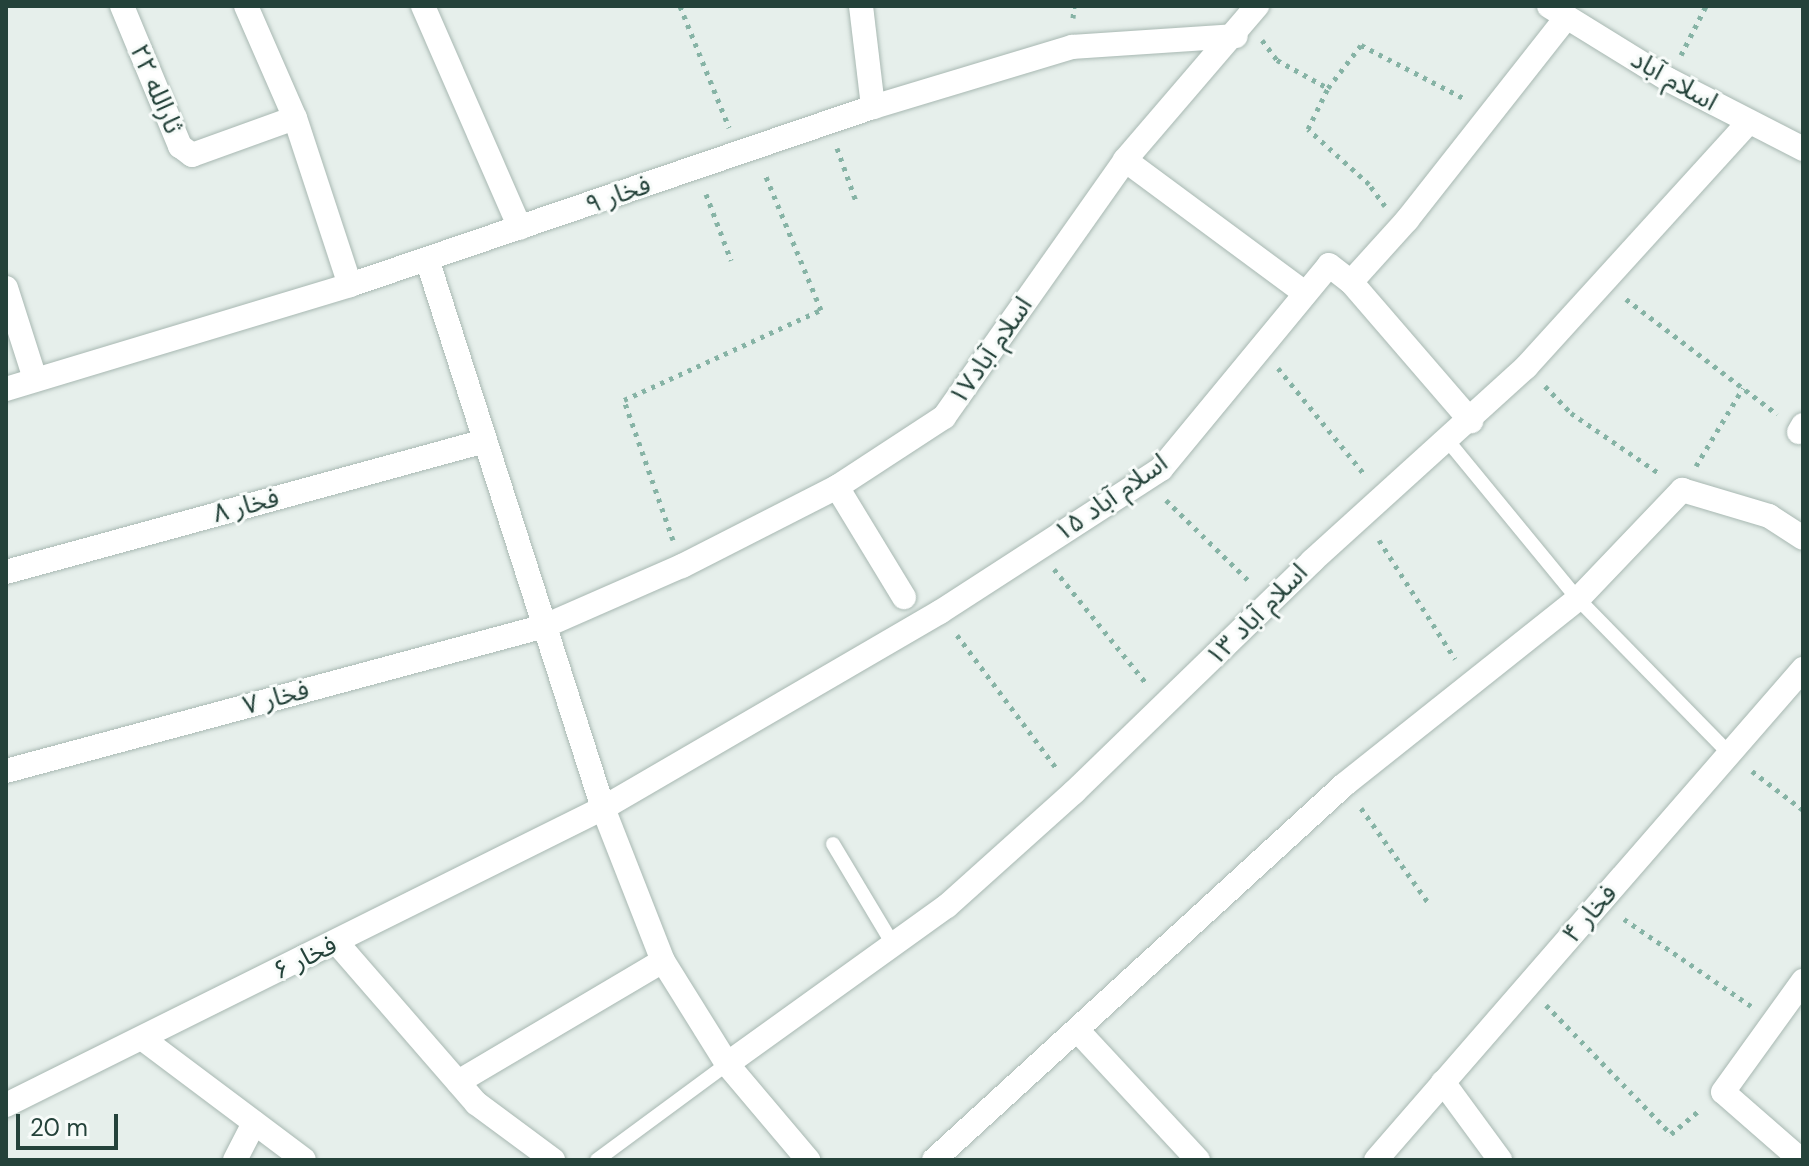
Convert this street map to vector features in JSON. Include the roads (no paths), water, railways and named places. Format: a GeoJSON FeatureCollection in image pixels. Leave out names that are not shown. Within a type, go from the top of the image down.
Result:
{"type":"FeatureCollection","features":[{"type":"Feature","properties":{"kind":"street","name":"ثارالله ۲۲"},"geometry":{"type":"LineString","coordinates":[[122,6],[180,146],[192,155],[295,118]]}},
{"type":"Feature","properties":{"kind":"street"},"geometry":{"type":"LineString","coordinates":[[246,6],[295,118],[350,285]]}},
{"type":"Feature","properties":{"kind":"street"},"geometry":{"type":"LineString","coordinates":[[423,6],[520,228]]}},
{"type":"Feature","properties":{"kind":"street"},"geometry":{"type":"LineString","coordinates":[[861,6],[873,107]]}},
{"type":"Feature","properties":{"kind":"street"},"geometry":{"type":"LineString","coordinates":[[1471,421],[1351,282],[1407,220],[1493,114],[1558,12]]}},
{"type":"Feature","properties":{"kind":"street","name":"اسلام آباد"},"geometry":{"type":"LineString","coordinates":[[1558,12],[1669,80],[1803,149]]}},
{"type":"Feature","properties":{"kind":"street","name":"فخار ۹"},"geometry":{"type":"LineString","coordinates":[[6,389],[350,285],[873,107],[1072,47],[1247,21]]}},
{"type":"Feature","properties":{"kind":"street","name":"اسلام آباد۱۷"},"geometry":{"type":"LineString","coordinates":[[545,626],[682,566],[837,487],[944,417],[1125,160],[1247,21]]}},
{"type":"Feature","properties":{"kind":"street","name":"اسلام آباد ۱۳"},"geometry":{"type":"LineString","coordinates":[[727,1064],[947,906],[1074,792],[1363,515],[1471,421],[1526,367],[1607,284],[1748,123]]}},
{"type":"Feature","properties":{"kind":"street"},"geometry":{"type":"LineString","coordinates":[[1125,160],[1305,293]]}},
{"type":"Feature","properties":{"kind":"street"},"geometry":{"type":"LineString","coordinates":[[427,259],[603,808],[663,961],[727,1064],[808,1160]]}},
{"type":"Feature","properties":{"kind":"street","name":"اسلام آباد ۱۵"},"geometry":{"type":"LineString","coordinates":[[603,808],[940,612],[1161,469],[1264,350],[1329,265],[1351,282]]}},
{"type":"Feature","properties":{"kind":"street"},"geometry":{"type":"LineString","coordinates":[[6,288],[35,379]]}},
{"type":"Feature","properties":{"kind":"street","name":"فخار ۸"},"geometry":{"type":"LineString","coordinates":[[6,572],[485,441]]}},
{"type":"Feature","properties":{"kind":"street"},"geometry":{"type":"LineString","coordinates":[[837,487],[904,597]]}},
{"type":"Feature","properties":{"kind":"street"},"geometry":{"type":"LineString","coordinates":[[934,1160],[1079,1032],[1180,933],[1344,785],[1578,599],[1682,490],[1769,516],[1803,538]]}},
{"type":"Feature","properties":{"kind":"street","name":"فخار ۷"},"geometry":{"type":"LineString","coordinates":[[6,771],[545,626]]}},
{"type":"Feature","properties":{"kind":"street","name":"فخار ۴"},"geometry":{"type":"LineString","coordinates":[[1376,1160],[1803,669]]}},
{"type":"Feature","properties":{"kind":"street","name":"فخار ۶"},"geometry":{"type":"LineString","coordinates":[[6,1105],[603,808]]}},
{"type":"Feature","properties":{"kind":"street"},"geometry":{"type":"LineString","coordinates":[[337,943],[476,1103],[553,1160]]}},
{"type":"Feature","properties":{"kind":"street"},"geometry":{"type":"LineString","coordinates":[[458,1082],[663,961]]}},
{"type":"Feature","properties":{"kind":"street"},"geometry":{"type":"LineString","coordinates":[[1801,1160],[1723,1092],[1803,981]]}},
{"type":"Feature","properties":{"kind":"street"},"geometry":{"type":"LineString","coordinates":[[1079,1032],[1198,1160]]}},
{"type":"Feature","properties":{"kind":"street"},"geometry":{"type":"LineString","coordinates":[[143,1039],[304,1160]]}},
{"type":"Feature","properties":{"kind":"street"},"geometry":{"type":"LineString","coordinates":[[1443,1082],[1500,1160]]}},
{"type":"Feature","properties":{"kind":"street"},"geometry":{"type":"LineString","coordinates":[[235,1160],[254,1123]]}},
{"type":"Feature","properties":{"kind":"lane"},"geometry":{"type":"LineString","coordinates":[[1448,441],[1578,599],[1729,753]]}},
{"type":"Feature","properties":{"kind":"lane"},"geometry":{"type":"LineString","coordinates":[[833,844],[894,946]]}},
{"type":"Feature","properties":{"kind":"lane"},"geometry":{"type":"LineString","coordinates":[[597,1160],[727,1064]]}}]}
